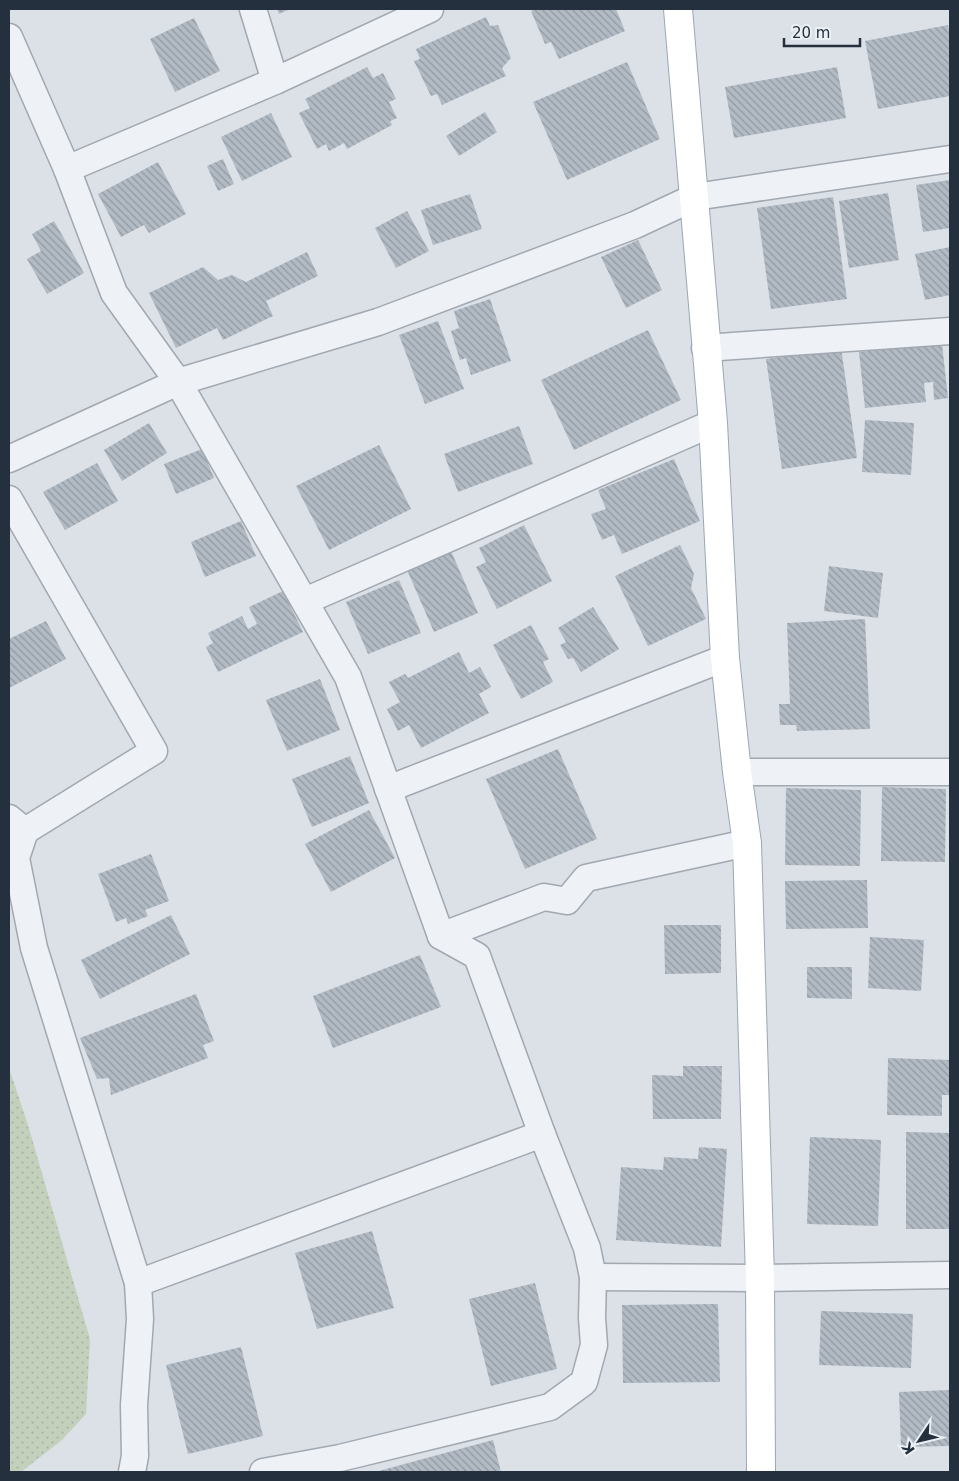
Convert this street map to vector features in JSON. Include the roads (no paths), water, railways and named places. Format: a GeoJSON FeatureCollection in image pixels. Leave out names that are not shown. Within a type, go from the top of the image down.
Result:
{"type":"FeatureCollection","features":[{"type":"Feature","properties":{"kind":"main road"},"geometry":{"type":"LineString","coordinates":[[678,9],[695,197],[705,348],[713,423],[726,658],[737,772],[748,844],[760,1278],[760,1472]]}},
{"type":"Feature","properties":{"kind":"street"},"geometry":{"type":"LineString","coordinates":[[253,9],[275,81]]}},
{"type":"Feature","properties":{"kind":"street"},"geometry":{"type":"LineString","coordinates":[[67,169],[275,81],[430,9]]}},
{"type":"Feature","properties":{"kind":"street"},"geometry":{"type":"LineString","coordinates":[[9,37],[67,169],[114,292],[178,382],[348,676],[442,936],[477,956],[586,1248],[593,1277],[592,1318],[594,1345],[584,1382],[550,1407],[340,1458],[263,1472]]}},
{"type":"Feature","properties":{"kind":"street"},"geometry":{"type":"LineString","coordinates":[[9,459],[178,382],[378,322],[635,225],[695,197],[950,159]]}},
{"type":"Feature","properties":{"kind":"street"},"geometry":{"type":"LineString","coordinates":[[705,348],[950,331]]}},
{"type":"Feature","properties":{"kind":"street"},"geometry":{"type":"LineString","coordinates":[[305,601],[713,423]]}},
{"type":"Feature","properties":{"kind":"street"},"geometry":{"type":"LineString","coordinates":[[9,498],[154,751],[17,825],[16,858],[34,948],[138,1283],[140,1319],[134,1405],[135,1456],[132,1472]]}},
{"type":"Feature","properties":{"kind":"street"},"geometry":{"type":"LineString","coordinates":[[388,789],[726,658]]}},
{"type":"Feature","properties":{"kind":"street"},"geometry":{"type":"LineString","coordinates":[[737,772],[950,772]]}},
{"type":"Feature","properties":{"kind":"street"},"geometry":{"type":"LineString","coordinates":[[442,936],[544,897],[567,901],[586,878],[748,844]]}},
{"type":"Feature","properties":{"kind":"street"},"geometry":{"type":"LineString","coordinates":[[138,1283],[542,1134]]}},
{"type":"Feature","properties":{"kind":"street"},"geometry":{"type":"LineString","coordinates":[[593,1277],[760,1278],[950,1275]]}}]}
